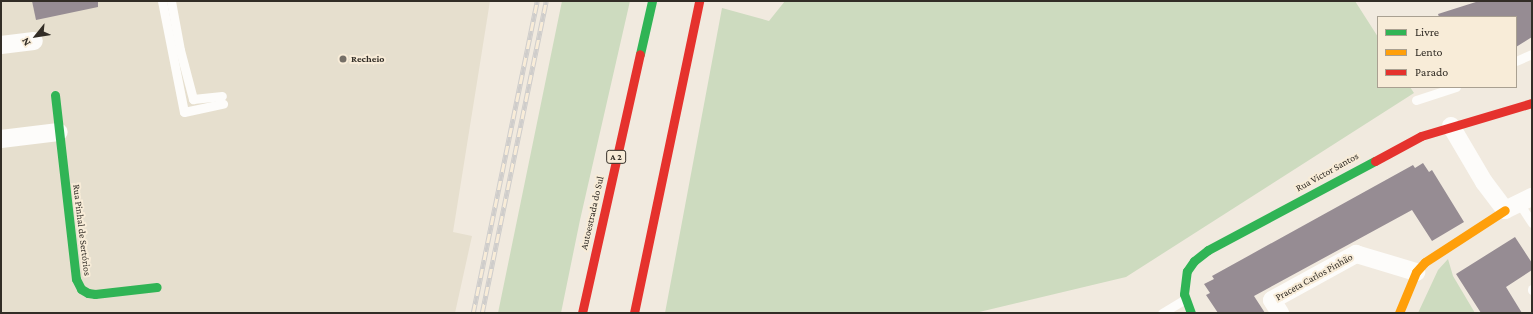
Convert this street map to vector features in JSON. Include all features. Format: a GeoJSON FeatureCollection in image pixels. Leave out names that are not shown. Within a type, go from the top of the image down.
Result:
{"type":"FeatureCollection","features":[{"type":"Feature","properties":{"kind":"main road","name":"Autoestrada do Sul"},"geometry":{"type":"LineString","coordinates":[[582,313],[652,1]]}},
{"type":"Feature","properties":{"kind":"main road"},"geometry":{"type":"LineString","coordinates":[[634,313],[699,1]]}},
{"type":"Feature","properties":{"kind":"main road","name":"Rua Pinhal de Sertórios"},"geometry":{"type":"LineString","coordinates":[[55,95],[76,280],[81,289],[95,294],[158,287]]}},
{"type":"Feature","properties":{"kind":"main road","name":"Rua Victor Santos"},"geometry":{"type":"LineString","coordinates":[[1192,313],[1185,299],[1184,285],[1187,271],[1198,256],[1406,142],[1450,126],[1532,104]]}},
{"type":"Feature","properties":{"kind":"main road"},"geometry":{"type":"LineString","coordinates":[[1399,313],[1416,272],[1425,262],[1519,204]]}},
{"type":"Feature","properties":{"kind":"street"},"geometry":{"type":"LineString","coordinates":[[1,45],[34,41]]}},
{"type":"Feature","properties":{"kind":"street"},"geometry":{"type":"LineString","coordinates":[[1450,126],[1484,182],[1519,204]]}},
{"type":"Feature","properties":{"kind":"street"},"geometry":{"type":"LineString","coordinates":[[1,139],[59,132]]}},
{"type":"Feature","properties":{"kind":"street","name":"Praceta Carlos Pinhão"},"geometry":{"type":"LineString","coordinates":[[1280,313],[1272,300],[1356,254],[1416,272]]}},
{"type":"Feature","properties":{"kind":"lane"},"geometry":{"type":"LineString","coordinates":[[162,1],[184,112],[222,100],[193,99],[180,50],[171,1]]}},
{"type":"Feature","properties":{"kind":"lane"},"geometry":{"type":"LineString","coordinates":[[1517,61],[1532,54]]}},
{"type":"Feature","properties":{"kind":"lane"},"geometry":{"type":"LineString","coordinates":[[1416,100],[1453,88]]}},
{"type":"Feature","properties":{"kind":"lane"},"geometry":{"type":"LineString","coordinates":[[1519,204],[1532,223]]}},
{"type":"Feature","properties":{"kind":"lane"},"geometry":{"type":"LineString","coordinates":[[1162,313],[1185,299]]}},
{"type":"Feature","properties":{"kind":"shaded area"},"geometry":{"type":"Polygon","coordinates":[[[1,1],[490,1],[453,232],[472,236],[455,313],[1,313],[1,1]]]}},
{"type":"Feature","properties":{"kind":"green space"},"geometry":{"type":"Polygon","coordinates":[[[562,1],[630,1],[580,220],[561,313],[498,313],[562,1]]]}},
{"type":"Feature","properties":{"kind":"green space"},"geometry":{"type":"Polygon","coordinates":[[[785,1],[1355,1],[1377,35],[1377,88],[1411,88],[1414,93],[1126,277],[975,313],[665,313],[722,8],[769,21],[785,1]]]}},
{"type":"Feature","properties":{"kind":"green space"},"geometry":{"type":"Polygon","coordinates":[[[1448,259],[1453,276],[1475,313],[1418,313],[1438,270],[1448,259]]]}},
{"type":"Feature","properties":{"kind":"building"},"geometry":{"type":"Polygon","coordinates":[[[32,1],[98,1],[98,7],[36,20],[32,1]]]}},
{"type":"Feature","properties":{"kind":"building"},"geometry":{"type":"Polygon","coordinates":[[[1479,1],[1532,1],[1532,37],[1517,46],[1517,16],[1439,16],[1438,14],[1479,1]]]}},
{"type":"Feature","properties":{"kind":"building"},"geometry":{"type":"Polygon","coordinates":[[[1423,163],[1429,172],[1432,170],[1464,222],[1432,241],[1412,210],[1254,296],[1265,313],[1218,313],[1206,295],[1210,293],[1204,284],[1214,279],[1212,276],[1413,165],[1415,168],[1423,163]]]}},
{"type":"Feature","properties":{"kind":"building"},"geometry":{"type":"Polygon","coordinates":[[[1515,237],[1532,263],[1532,270],[1506,287],[1522,313],[1481,313],[1456,274],[1515,237]]]}},
{"type":"Feature","properties":{"kind":"railway"},"geometry":{"type":"LineString","coordinates":[[473,313],[537,1]]}},
{"type":"Feature","properties":{"kind":"railway"},"geometry":{"type":"LineString","coordinates":[[482,313],[546,1]]}},
{"type":"Feature","properties":{"kind":"traffic: fast"},"geometry":{"type":"LineString","coordinates":[[640,54],[652,1]]}},
{"type":"Feature","properties":{"kind":"traffic: fast"},"geometry":{"type":"LineString","coordinates":[[55,95],[76,279],[81,289],[88,293],[95,294],[157,287]]}},
{"type":"Feature","properties":{"kind":"traffic: fast"},"geometry":{"type":"LineString","coordinates":[[1191,313],[1184,294],[1187,271],[1194,261],[1208,250],[1375,161]]}},
{"type":"Feature","properties":{"kind":"traffic: slow"},"geometry":{"type":"LineString","coordinates":[[1399,313],[1416,272],[1425,262],[1505,210]]}},
{"type":"Feature","properties":{"kind":"traffic: jam"},"geometry":{"type":"LineString","coordinates":[[634,313],[699,1]]}},
{"type":"Feature","properties":{"kind":"traffic: jam"},"geometry":{"type":"LineString","coordinates":[[582,313],[640,54]]}},
{"type":"Feature","properties":{"kind":"traffic: jam"},"geometry":{"type":"LineString","coordinates":[[1375,161],[1421,136],[1532,103]]}},
{"type":"Feature","properties":{"kind":"place","name":"Recheio"},"geometry":{"type":"Point","coordinates":[343,59]}}]}
